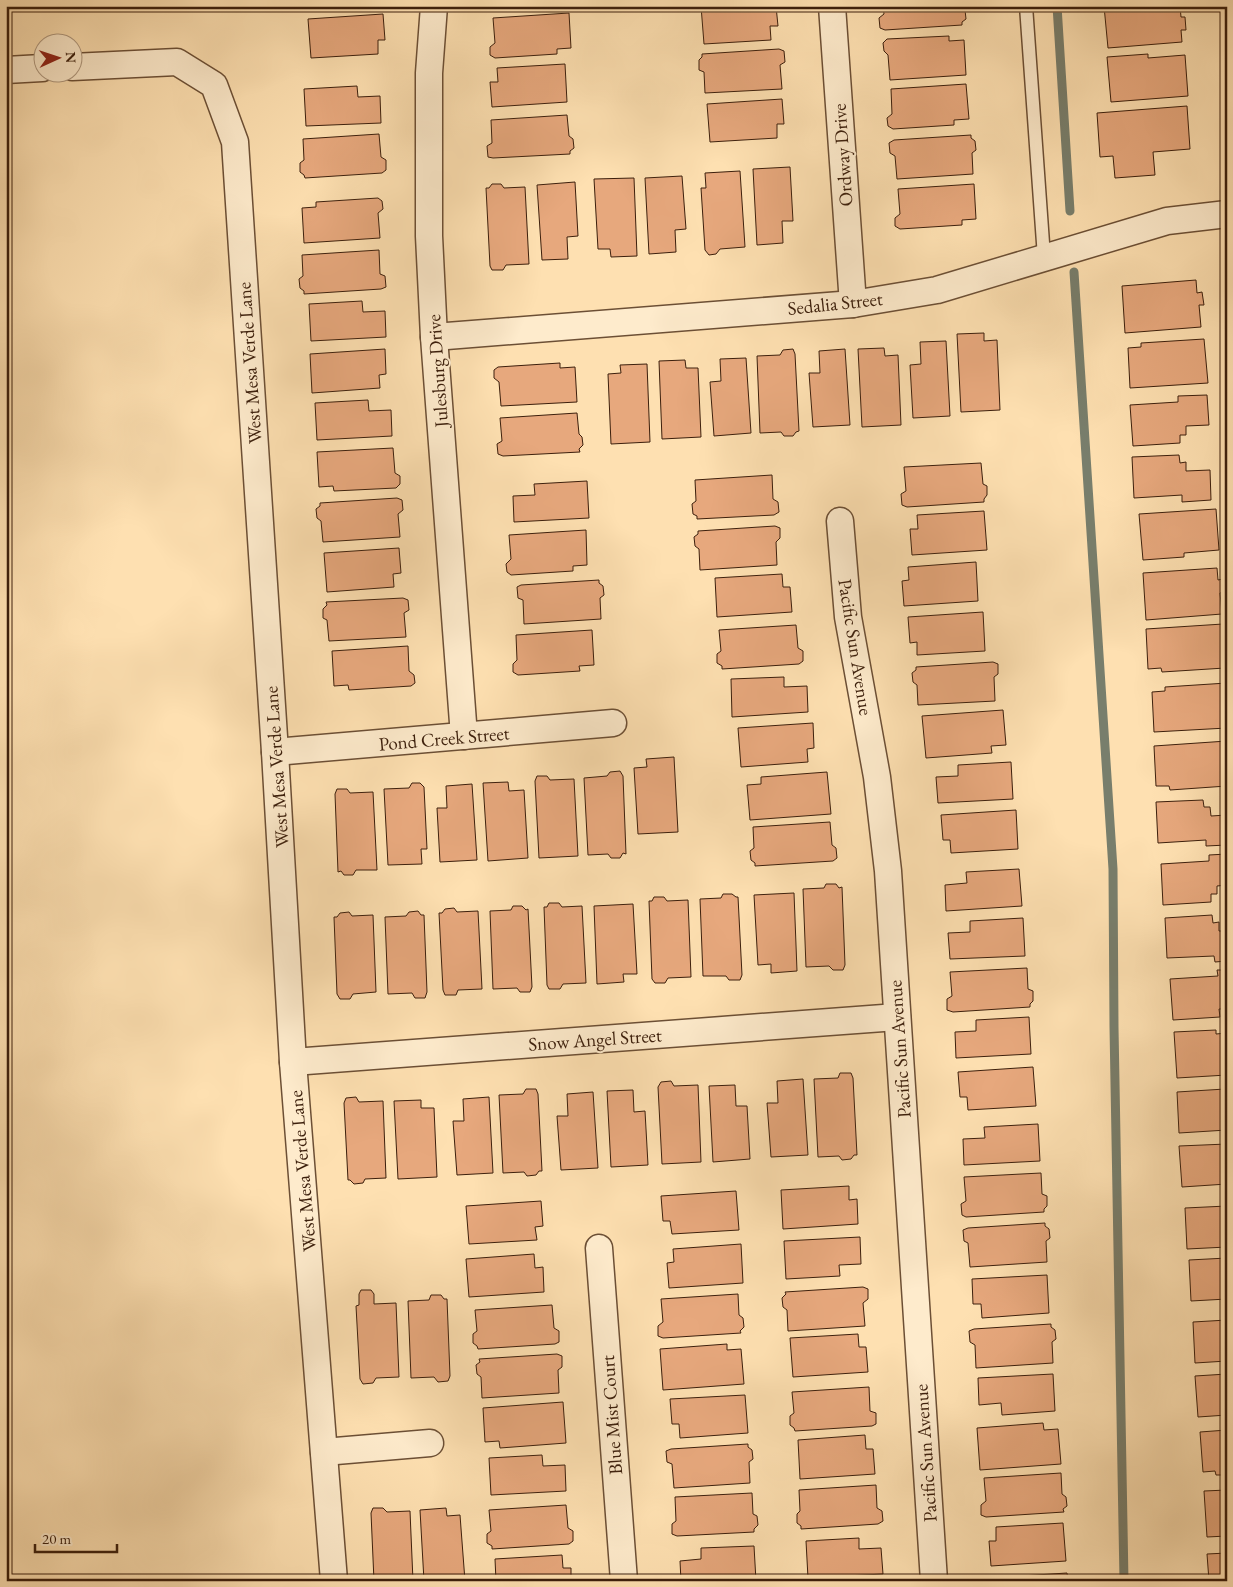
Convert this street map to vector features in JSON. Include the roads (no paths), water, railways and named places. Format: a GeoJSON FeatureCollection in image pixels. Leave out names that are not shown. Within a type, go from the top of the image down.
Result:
{"type":"FeatureCollection","features":[{"type":"Feature","properties":{"kind":"street","name":"Julesburg Drive"},"geometry":{"type":"LineString","coordinates":[[434,6],[429,73],[429,236],[434,337],[464,736]]}},
{"type":"Feature","properties":{"kind":"street","name":"Ordway Drive"},"geometry":{"type":"LineString","coordinates":[[832,6],[852,304]]}},
{"type":"Feature","properties":{"kind":"street","name":"West Mesa Verde Lane"},"geometry":{"type":"LineString","coordinates":[[82,67],[177,62],[214,85],[235,142],[275,752],[293,1062],[334,1581]]}},
{"type":"Feature","properties":{"kind":"street"},"geometry":{"type":"LineString","coordinates":[[6,70],[32,69]]}},
{"type":"Feature","properties":{"kind":"street","name":"Sedalia Street"},"geometry":{"type":"LineString","coordinates":[[434,337],[852,304],[937,290],[1167,220],[1227,214]]}},
{"type":"Feature","properties":{"kind":"street","name":"Pacific Sun Avenue"},"geometry":{"type":"LineString","coordinates":[[840,521],[848,617],[877,777],[888,871],[934,1581]]}},
{"type":"Feature","properties":{"kind":"street","name":"Pond Creek Street"},"geometry":{"type":"LineString","coordinates":[[275,752],[613,723]]}},
{"type":"Feature","properties":{"kind":"street","name":"Snow Angel Street"},"geometry":{"type":"LineString","coordinates":[[293,1062],[897,1017]]}},
{"type":"Feature","properties":{"kind":"street","name":"Blue Mist Court"},"geometry":{"type":"LineString","coordinates":[[599,1248],[624,1581]]}},
{"type":"Feature","properties":{"kind":"street"},"geometry":{"type":"LineString","coordinates":[[324,1452],[430,1443]]}},
{"type":"Feature","properties":{"kind":"lane"},"geometry":{"type":"LineString","coordinates":[[1026,6],[1044,257]]}},
{"type":"Feature","properties":{"kind":"waterway"},"geometry":{"type":"LineString","coordinates":[[1057,6],[1070,211]]}},
{"type":"Feature","properties":{"kind":"waterway"},"geometry":{"type":"LineString","coordinates":[[1074,272],[1113,869],[1124,1581]]}}]}
